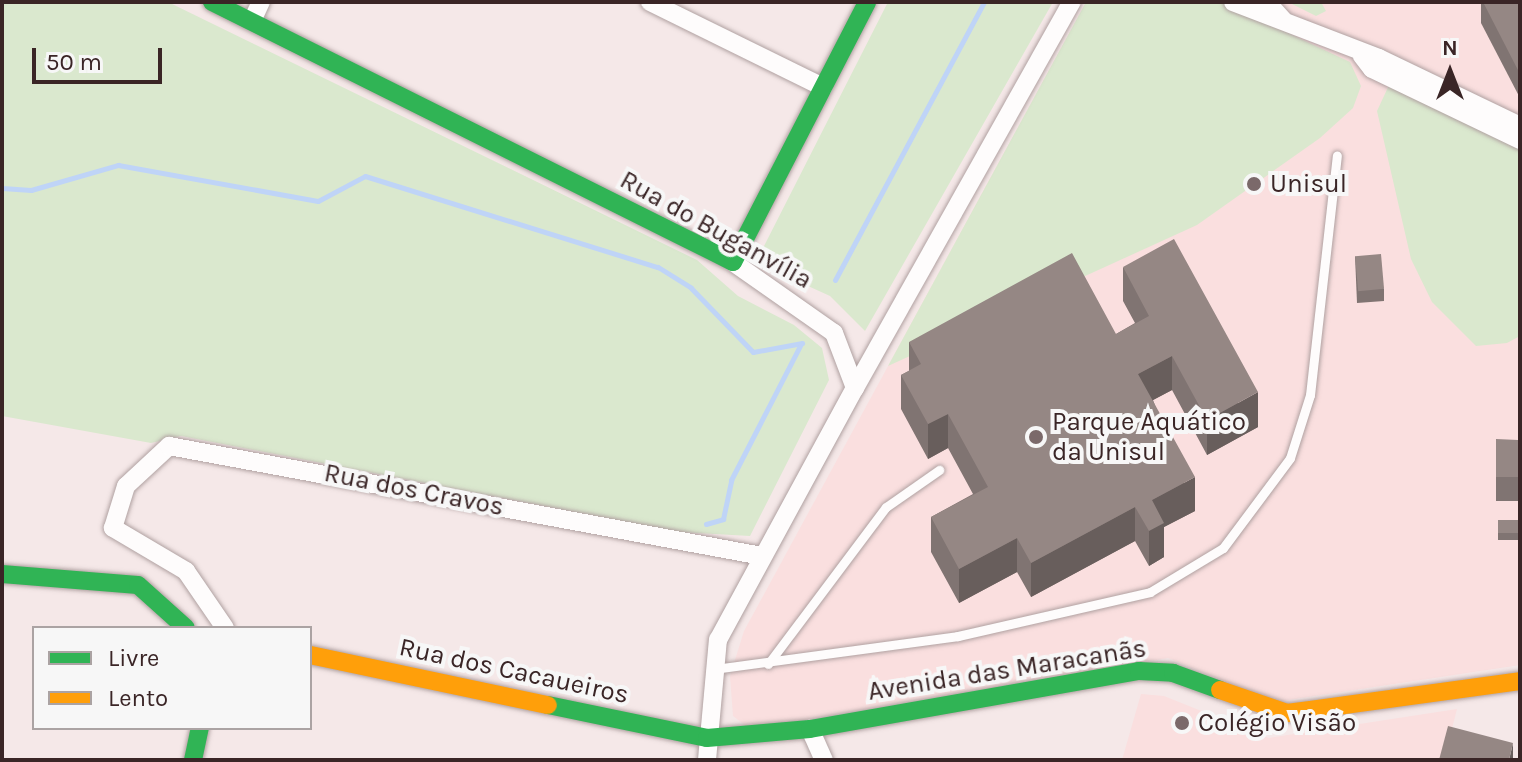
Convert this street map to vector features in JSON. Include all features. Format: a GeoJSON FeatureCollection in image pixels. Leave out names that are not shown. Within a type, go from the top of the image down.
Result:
{"type":"FeatureCollection","features":[{"type":"Feature","properties":{"kind":"street","name":"Rua do Buganvília"},"geometry":{"type":"LineString","coordinates":[[212,2],[733,262],[834,333],[855,388]]}},
{"type":"Feature","properties":{"kind":"street"},"geometry":{"type":"LineString","coordinates":[[252,21],[261,2]]}},
{"type":"Feature","properties":{"kind":"street"},"geometry":{"type":"LineString","coordinates":[[650,2],[666,6],[823,87]]}},
{"type":"Feature","properties":{"kind":"street"},"geometry":{"type":"LineString","coordinates":[[733,262],[866,2]]}},
{"type":"Feature","properties":{"kind":"street"},"geometry":{"type":"LineString","coordinates":[[707,760],[711,669],[729,615],[1072,2]]}},
{"type":"Feature","properties":{"kind":"street"},"geometry":{"type":"LineString","coordinates":[[1233,2],[1283,20],[1520,126]]}},
{"type":"Feature","properties":{"kind":"street"},"geometry":{"type":"LineString","coordinates":[[1267,2],[1283,20]]}},
{"type":"Feature","properties":{"kind":"street"},"geometry":{"type":"LineString","coordinates":[[1362,56],[1372,69],[1520,140]]}},
{"type":"Feature","properties":{"kind":"street","name":"Rua dos Cravos"},"geometry":{"type":"LineString","coordinates":[[224,626],[186,571],[113,528],[126,486],[157,451],[179,445],[762,556]]}},
{"type":"Feature","properties":{"kind":"street"},"geometry":{"type":"LineString","coordinates":[[2,574],[138,585],[184,626]]}},
{"type":"Feature","properties":{"kind":"street","name":"Rua dos Cacaueiros"},"geometry":{"type":"LineString","coordinates":[[312,655],[707,738]]}},
{"type":"Feature","properties":{"kind":"street","name":"Avenida das Maracanãs"},"geometry":{"type":"LineString","coordinates":[[707,738],[810,729],[1152,670],[1287,713],[1520,681]]}},
{"type":"Feature","properties":{"kind":"street"},"geometry":{"type":"LineString","coordinates":[[810,729],[824,760]]}},
{"type":"Feature","properties":{"kind":"street"},"geometry":{"type":"LineString","coordinates":[[193,760],[200,730]]}},
{"type":"Feature","properties":{"kind":"lane"},"geometry":{"type":"LineString","coordinates":[[711,669],[768,664],[958,636],[1150,592],[1223,548],[1290,458],[1310,395],[1337,156]]}},
{"type":"Feature","properties":{"kind":"lane"},"geometry":{"type":"LineString","coordinates":[[768,664],[886,507],[939,470]]}},
{"type":"Feature","properties":{"kind":"shaded area","name":"Unisul"},"geometry":{"type":"Polygon","coordinates":[[[1086,2],[1520,2],[1520,665],[1275,702],[1168,658],[750,729],[733,716],[730,676],[744,631],[1086,2]]]}},
{"type":"Feature","properties":{"kind":"shaded area","name":"Colégio Visão"},"geometry":{"type":"Polygon","coordinates":[[[1141,694],[1164,696],[1269,738],[1457,709],[1444,760],[1122,760],[1141,694]]]}},
{"type":"Feature","properties":{"kind":"green space"},"geometry":{"type":"Polygon","coordinates":[[[2,2],[168,2],[697,260],[738,296],[794,325],[822,348],[829,380],[750,536],[679,532],[181,436],[151,443],[2,416],[2,2]]]}},
{"type":"Feature","properties":{"kind":"green space"},"geometry":{"type":"Polygon","coordinates":[[[888,2],[1053,2],[865,331],[830,296],[764,266],[760,254],[888,2]]]}},
{"type":"Feature","properties":{"kind":"green space"},"geometry":{"type":"Polygon","coordinates":[[[1086,2],[1222,2],[1350,62],[1361,86],[1353,108],[1320,138],[1197,225],[888,366],[1086,2]]]}},
{"type":"Feature","properties":{"kind":"green space"},"geometry":{"type":"Polygon","coordinates":[[[1288,2],[1321,2],[1326,11],[1316,16],[1288,2]]]}},
{"type":"Feature","properties":{"kind":"green space"},"geometry":{"type":"Polygon","coordinates":[[[1390,83],[1520,146],[1520,336],[1507,343],[1476,346],[1432,302],[1411,259],[1377,111],[1390,83]]]}},
{"type":"Feature","properties":{"kind":"building"},"geometry":{"type":"Polygon","coordinates":[[[1483,2],[1520,2],[1520,74],[1483,2]]]}},
{"type":"Feature","properties":{"kind":"building","name":"Parque Aquático da Unisul"},"geometry":{"type":"Polygon","coordinates":[[[1174,239],[1258,392],[1207,420],[1172,356],[1138,374],[1195,477],[1152,500],[1164,523],[1149,531],[1135,507],[1031,563],[1017,538],[959,569],[931,517],[988,487],[948,414],[928,424],[901,375],[921,364],[909,342],[1072,253],[1116,334],[1149,316],[1123,267],[1174,239]]]}},
{"type":"Feature","properties":{"kind":"building"},"geometry":{"type":"Polygon","coordinates":[[[1381,254],[1384,289],[1358,291],[1355,256],[1381,254]]]}},
{"type":"Feature","properties":{"kind":"building"},"geometry":{"type":"Polygon","coordinates":[[[1519,326],[1520,477],[1496,477],[1496,439],[1518,440],[1519,326]]]}},
{"type":"Feature","properties":{"kind":"building"},"geometry":{"type":"Polygon","coordinates":[[[1498,520],[1520,520],[1520,533],[1498,533],[1498,520]]]}},
{"type":"Feature","properties":{"kind":"building"},"geometry":{"type":"Polygon","coordinates":[[[1448,726],[1513,743],[1509,760],[1439,760],[1448,726]]]}},
{"type":"Feature","properties":{"kind":"waterway"},"geometry":{"type":"LineString","coordinates":[[835,280],[984,2]]}},
{"type":"Feature","properties":{"kind":"waterway"},"geometry":{"type":"LineString","coordinates":[[2,188],[31,190],[118,165],[318,201],[365,176],[658,267],[691,288],[753,352],[802,343]]}},
{"type":"Feature","properties":{"kind":"waterway"},"geometry":{"type":"LineString","coordinates":[[706,524],[723,519],[731,480],[801,344]]}},
{"type":"Feature","properties":{"kind":"traffic: fast"},"geometry":{"type":"LineString","coordinates":[[212,2],[733,262],[867,2]]}},
{"type":"Feature","properties":{"kind":"traffic: fast"},"geometry":{"type":"LineString","coordinates":[[2,574],[138,585],[184,626]]}},
{"type":"Feature","properties":{"kind":"traffic: fast"},"geometry":{"type":"LineString","coordinates":[[548,705],[707,738],[810,729],[1139,671],[1173,673],[1220,690]]}},
{"type":"Feature","properties":{"kind":"traffic: fast"},"geometry":{"type":"LineString","coordinates":[[193,760],[200,730]]}},
{"type":"Feature","properties":{"kind":"traffic: slow"},"geometry":{"type":"LineString","coordinates":[[312,655],[548,705]]}},
{"type":"Feature","properties":{"kind":"traffic: slow"},"geometry":{"type":"LineString","coordinates":[[1220,690],[1287,713],[1520,681]]}},
{"type":"Feature","properties":{"kind":"place","name":"Unisul"},"geometry":{"type":"Point","coordinates":[1254,184]}},
{"type":"Feature","properties":{"kind":"place","name":"Parque Aquático da Unisul"},"geometry":{"type":"Point","coordinates":[1036,437]}},
{"type":"Feature","properties":{"kind":"place","name":"Colégio Visão"},"geometry":{"type":"Point","coordinates":[1182,723]}}]}
